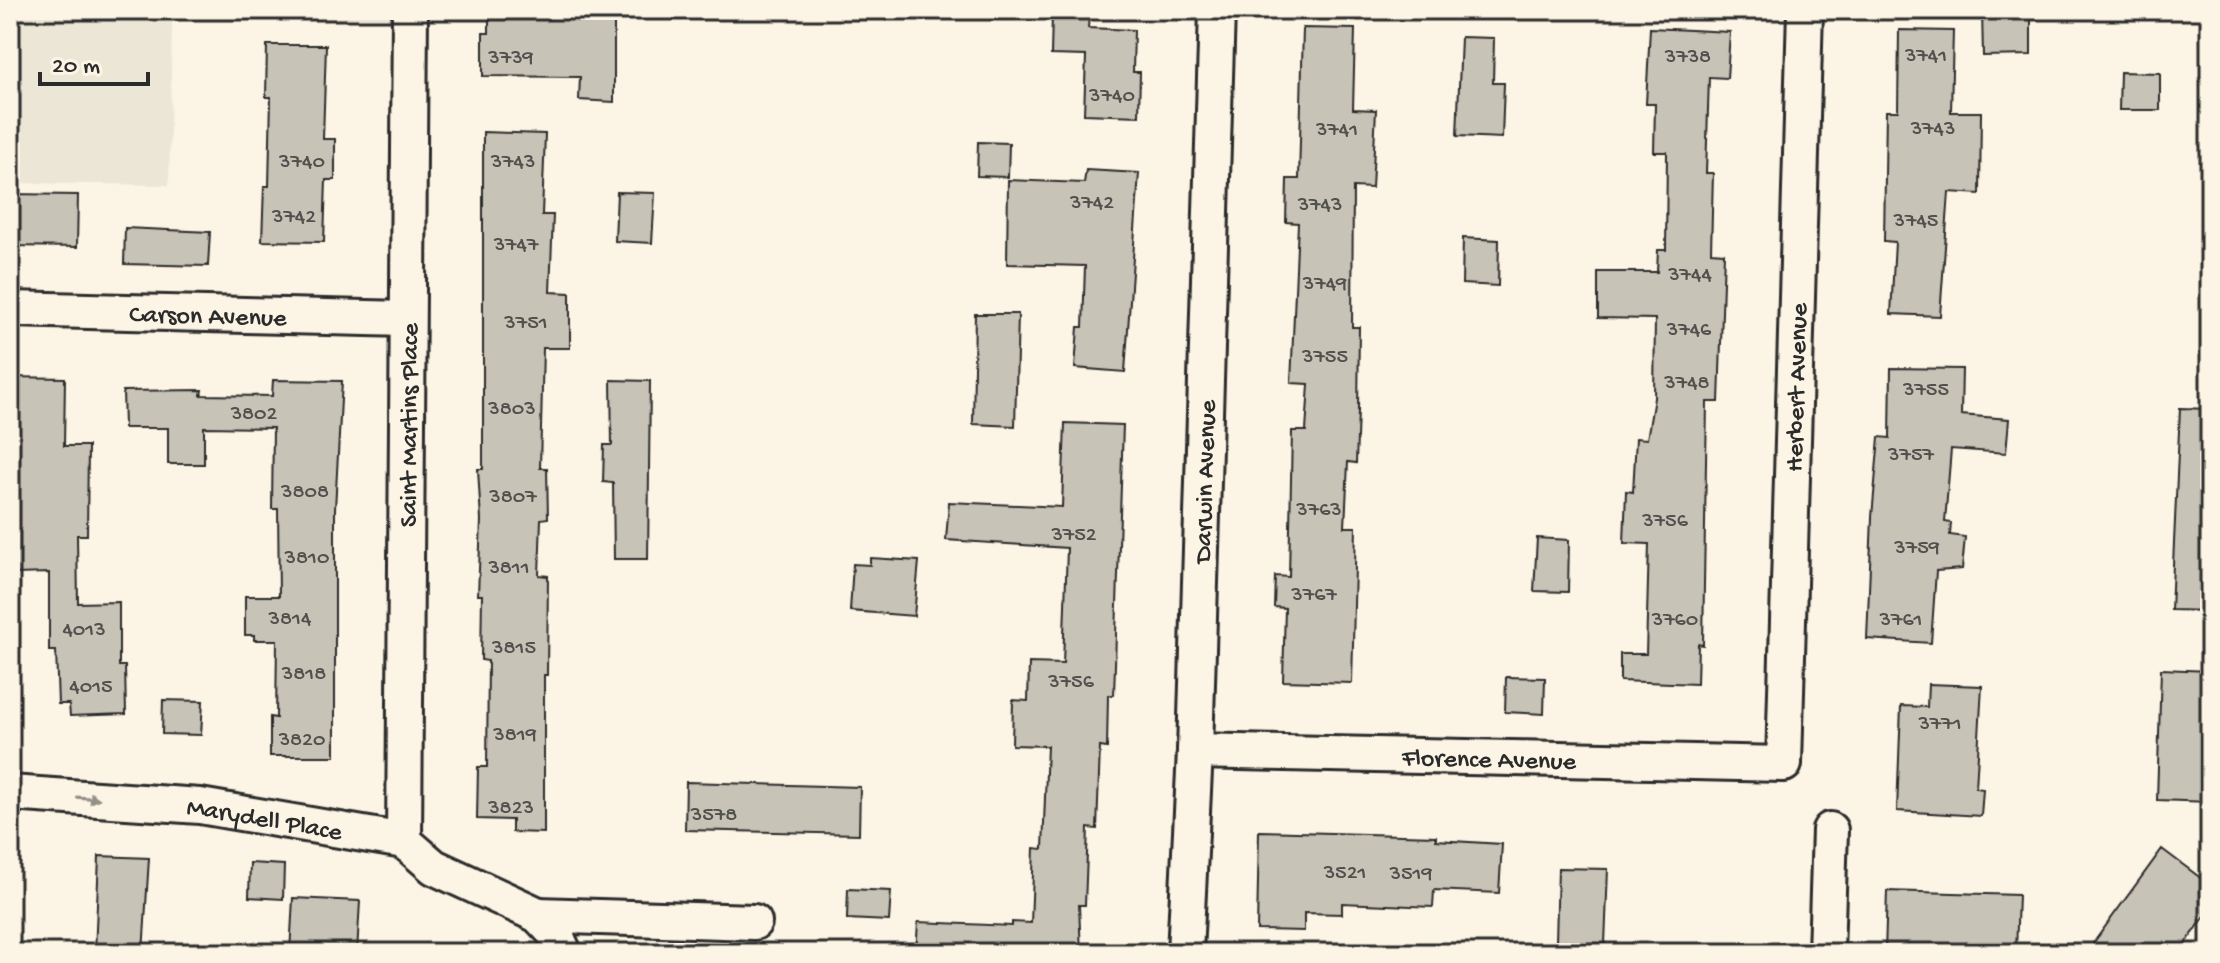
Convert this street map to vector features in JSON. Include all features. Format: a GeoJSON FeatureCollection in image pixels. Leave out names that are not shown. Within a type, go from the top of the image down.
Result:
{"type":"FeatureCollection","features":[{"type":"Feature","properties":{"kind":"street","name":"Saint Martins Place"},"geometry":{"type":"LineString","coordinates":[[404,841],[410,10]]}},
{"type":"Feature","properties":{"kind":"street","name":"Darwin Avenue"},"geometry":{"type":"LineString","coordinates":[[1185,953],[1195,751],[1217,10]]}},
{"type":"Feature","properties":{"kind":"street","name":"Herbert Avenue"},"geometry":{"type":"LineString","coordinates":[[1784,764],[1805,10]]}},
{"type":"Feature","properties":{"kind":"street","name":"Carson Avenue"},"geometry":{"type":"LineString","coordinates":[[10,309],[407,319]]}},
{"type":"Feature","properties":{"kind":"street","name":"Florence Avenue"},"geometry":{"type":"LineString","coordinates":[[1195,751],[1784,764]]}},
{"type":"Feature","properties":{"kind":"street","name":"Marydell Place"},"geometry":{"type":"LineString","coordinates":[[10,793],[200,806],[404,841]]}},
{"type":"Feature","properties":{"kind":"street"},"geometry":{"type":"LineString","coordinates":[[1826,953],[1830,830]]}},
{"type":"Feature","properties":{"kind":"street"},"geometry":{"type":"LineString","coordinates":[[404,841],[434,867],[538,915],[555,933],[564,953]]}},
{"type":"Feature","properties":{"kind":"street"},"geometry":{"type":"LineString","coordinates":[[538,915],[754,922]]}},
{"type":"Feature","properties":{"kind":"shaded area"},"geometry":{"type":"Polygon","coordinates":[[[10,10],[410,10],[410,19],[172,22],[169,185],[10,183],[10,10]]]}},
{"type":"Feature","properties":{"kind":"building"},"geometry":{"type":"Polygon","coordinates":[[[489,10],[614,10],[614,102],[579,100],[580,77],[483,76],[483,33],[489,33],[489,10]]]}},
{"type":"Feature","properties":{"kind":"building"},"geometry":{"type":"Polygon","coordinates":[[[1982,10],[2031,10],[2031,55],[1983,56],[1982,10]]]}},
{"type":"Feature","properties":{"kind":"building"},"geometry":{"type":"Polygon","coordinates":[[[1052,14],[1089,15],[1088,28],[1134,30],[1133,72],[1140,72],[1139,116],[1084,114],[1086,56],[1051,55],[1052,14]]]}},
{"type":"Feature","properties":{"kind":"building"},"geometry":{"type":"Polygon","coordinates":[[[1303,28],[1355,29],[1353,109],[1376,110],[1372,188],[1353,187],[1352,327],[1359,327],[1358,411],[1356,463],[1348,462],[1345,527],[1356,527],[1352,683],[1283,681],[1285,608],[1274,607],[1275,576],[1289,577],[1292,431],[1306,431],[1309,384],[1291,383],[1298,223],[1286,222],[1287,179],[1299,179],[1303,28]]]}},
{"type":"Feature","properties":{"kind":"building"},"geometry":{"type":"Polygon","coordinates":[[[1650,28],[1730,32],[1727,78],[1709,77],[1706,173],[1713,173],[1711,252],[1724,253],[1719,402],[1707,402],[1703,645],[1698,644],[1697,684],[1620,681],[1620,654],[1646,654],[1649,544],[1624,543],[1626,491],[1633,492],[1636,438],[1647,439],[1654,398],[1655,319],[1598,318],[1598,272],[1657,272],[1658,250],[1666,250],[1667,152],[1654,152],[1655,104],[1646,104],[1650,28]]]}},
{"type":"Feature","properties":{"kind":"building"},"geometry":{"type":"Polygon","coordinates":[[[1899,30],[1953,31],[1951,112],[1981,112],[1980,194],[1949,192],[1940,316],[1891,314],[1895,242],[1884,241],[1886,111],[1898,111],[1899,30]]]}},
{"type":"Feature","properties":{"kind":"building"},"geometry":{"type":"Polygon","coordinates":[[[1461,37],[1494,38],[1493,83],[1504,83],[1502,138],[1457,136],[1461,37]]]}},
{"type":"Feature","properties":{"kind":"building"},"geometry":{"type":"Polygon","coordinates":[[[267,45],[326,45],[323,139],[335,139],[335,180],[326,180],[324,242],[262,241],[264,186],[269,186],[271,97],[266,97],[267,45]]]}},
{"type":"Feature","properties":{"kind":"building"},"geometry":{"type":"Polygon","coordinates":[[[2120,72],[2160,73],[2160,110],[2119,110],[2120,72]]]}},
{"type":"Feature","properties":{"kind":"building"},"geometry":{"type":"Polygon","coordinates":[[[483,132],[545,134],[542,215],[553,215],[550,292],[570,293],[570,348],[543,348],[540,468],[547,468],[548,518],[541,519],[539,575],[548,576],[547,675],[544,675],[544,833],[512,832],[512,820],[477,819],[478,767],[487,767],[488,661],[481,660],[482,595],[478,595],[481,520],[478,469],[483,469],[483,132]]]}},
{"type":"Feature","properties":{"kind":"building"},"geometry":{"type":"Polygon","coordinates":[[[978,142],[1009,143],[1008,177],[977,176],[978,142]]]}},
{"type":"Feature","properties":{"kind":"building"},"geometry":{"type":"Polygon","coordinates":[[[1086,170],[1139,173],[1125,372],[1075,368],[1078,327],[1083,327],[1085,266],[1007,264],[1008,180],[1084,183],[1086,170]]]}},
{"type":"Feature","properties":{"kind":"building"},"geometry":{"type":"Polygon","coordinates":[[[617,192],[655,193],[652,243],[615,241],[617,192]]]}},
{"type":"Feature","properties":{"kind":"building"},"geometry":{"type":"Polygon","coordinates":[[[10,194],[78,195],[77,247],[10,246],[10,194]]]}},
{"type":"Feature","properties":{"kind":"building"},"geometry":{"type":"Polygon","coordinates":[[[125,228],[210,232],[208,266],[124,264],[125,228]]]}},
{"type":"Feature","properties":{"kind":"building"},"geometry":{"type":"Polygon","coordinates":[[[1463,238],[1499,240],[1498,286],[1462,284],[1463,238]]]}},
{"type":"Feature","properties":{"kind":"building"},"geometry":{"type":"Polygon","coordinates":[[[975,314],[1018,314],[1015,426],[973,424],[975,314]]]}},
{"type":"Feature","properties":{"kind":"building"},"geometry":{"type":"Polygon","coordinates":[[[1891,368],[1962,369],[1961,415],[2009,419],[2006,453],[1951,449],[1945,522],[1951,523],[1950,535],[1965,537],[1962,569],[1936,571],[1931,643],[1867,639],[1879,437],[1890,438],[1891,368]]]}},
{"type":"Feature","properties":{"kind":"building"},"geometry":{"type":"Polygon","coordinates":[[[10,377],[65,378],[64,446],[88,446],[87,535],[77,535],[78,603],[119,602],[119,666],[125,666],[126,714],[70,716],[69,704],[58,704],[56,651],[49,651],[49,573],[15,574],[14,426],[10,426],[10,377]]]}},
{"type":"Feature","properties":{"kind":"building"},"geometry":{"type":"Polygon","coordinates":[[[273,380],[342,381],[335,509],[335,756],[270,756],[270,717],[276,718],[277,640],[254,640],[254,635],[245,635],[245,596],[279,596],[278,509],[272,509],[273,428],[204,427],[204,464],[168,464],[168,428],[124,428],[123,391],[202,390],[201,395],[272,396],[273,380]]]}},
{"type":"Feature","properties":{"kind":"building"},"geometry":{"type":"Polygon","coordinates":[[[611,380],[650,381],[648,559],[614,559],[613,483],[603,482],[604,445],[612,445],[611,380]]]}},
{"type":"Feature","properties":{"kind":"building"},"geometry":{"type":"Polygon","coordinates":[[[2180,408],[2210,409],[2210,611],[2171,610],[2180,408]]]}},
{"type":"Feature","properties":{"kind":"building"},"geometry":{"type":"Polygon","coordinates":[[[1065,423],[1123,425],[1114,695],[1108,695],[1107,748],[1100,747],[1097,829],[1088,828],[1085,905],[1079,905],[1081,953],[916,953],[918,922],[1012,926],[1012,922],[1031,923],[1034,848],[1043,849],[1047,746],[1012,745],[1013,700],[1028,701],[1029,663],[1063,664],[1067,548],[946,540],[949,502],[1062,507],[1065,423]]]}},
{"type":"Feature","properties":{"kind":"building"},"geometry":{"type":"Polygon","coordinates":[[[1537,538],[1569,540],[1568,592],[1534,591],[1537,538]]]}},
{"type":"Feature","properties":{"kind":"building"},"geometry":{"type":"Polygon","coordinates":[[[870,558],[919,561],[914,616],[850,611],[853,564],[870,565],[870,558]]]}},
{"type":"Feature","properties":{"kind":"building"},"geometry":{"type":"Polygon","coordinates":[[[2161,669],[2210,671],[2210,802],[2157,800],[2161,669]]]}},
{"type":"Feature","properties":{"kind":"building"},"geometry":{"type":"Polygon","coordinates":[[[1506,677],[1545,678],[1544,714],[1505,712],[1506,677]]]}},
{"type":"Feature","properties":{"kind":"building"},"geometry":{"type":"Polygon","coordinates":[[[1928,684],[1982,686],[1976,788],[1983,789],[1981,816],[1897,811],[1901,706],[1927,707],[1928,684]]]}},
{"type":"Feature","properties":{"kind":"building"},"geometry":{"type":"Polygon","coordinates":[[[163,700],[203,701],[201,735],[162,734],[163,700]]]}},
{"type":"Feature","properties":{"kind":"building"},"geometry":{"type":"Polygon","coordinates":[[[686,782],[860,787],[859,834],[685,830],[686,782]]]}},
{"type":"Feature","properties":{"kind":"building"},"geometry":{"type":"Polygon","coordinates":[[[1259,831],[1436,836],[1436,840],[1502,844],[1499,893],[1434,890],[1433,907],[1342,903],[1342,914],[1304,913],[1304,931],[1257,930],[1259,831]]]}},
{"type":"Feature","properties":{"kind":"building"},"geometry":{"type":"Polygon","coordinates":[[[2162,849],[2210,885],[2210,909],[2179,953],[2086,953],[2162,849]]]}},
{"type":"Feature","properties":{"kind":"building"},"geometry":{"type":"Polygon","coordinates":[[[99,856],[149,858],[143,953],[95,953],[99,856]]]}},
{"type":"Feature","properties":{"kind":"building"},"geometry":{"type":"Polygon","coordinates":[[[250,863],[284,865],[283,899],[249,897],[250,863]]]}},
{"type":"Feature","properties":{"kind":"building"},"geometry":{"type":"Polygon","coordinates":[[[1558,868],[1608,869],[1605,944],[1556,942],[1558,868]]]}},
{"type":"Feature","properties":{"kind":"building"},"geometry":{"type":"Polygon","coordinates":[[[848,889],[891,891],[889,921],[847,919],[848,889]]]}},
{"type":"Feature","properties":{"kind":"building"},"geometry":{"type":"Polygon","coordinates":[[[1887,891],[2018,895],[2016,953],[1885,953],[1887,891]]]}},
{"type":"Feature","properties":{"kind":"building"},"geometry":{"type":"Polygon","coordinates":[[[293,898],[360,901],[357,953],[290,953],[293,898]]]}}]}
